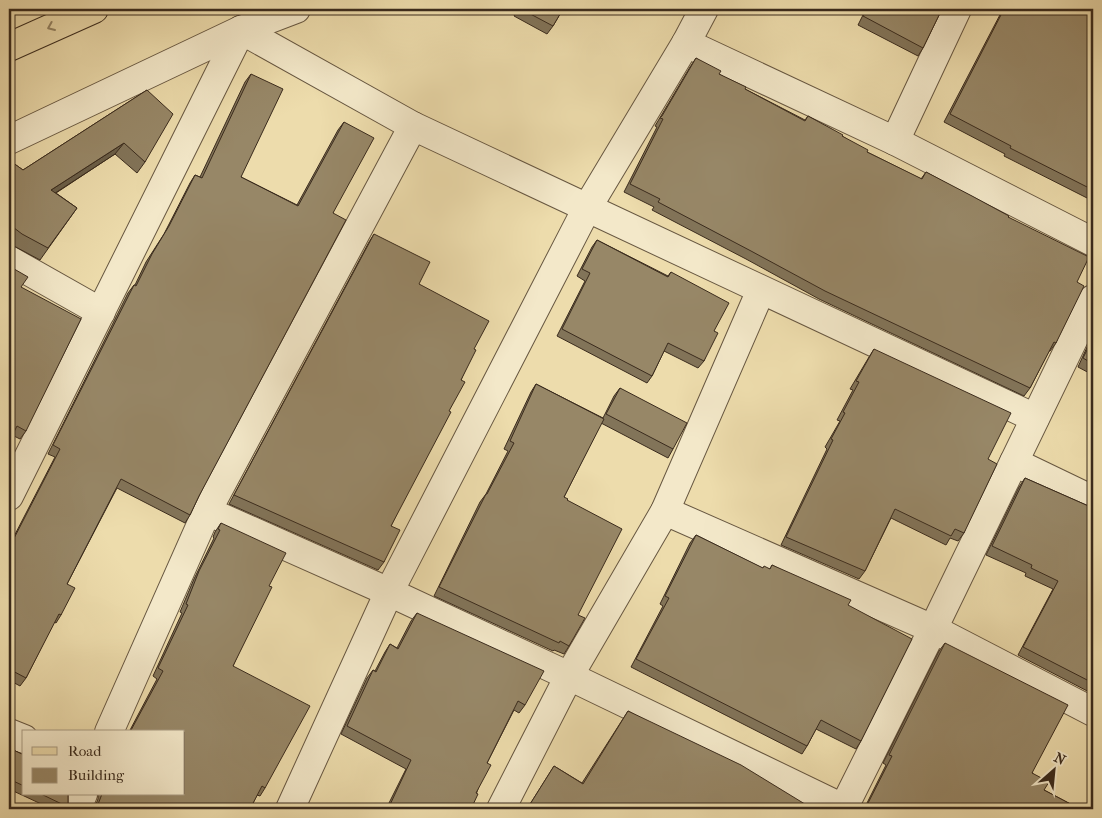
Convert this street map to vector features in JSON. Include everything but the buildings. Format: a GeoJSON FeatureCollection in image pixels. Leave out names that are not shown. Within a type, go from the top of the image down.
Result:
{"type":"FeatureCollection","features":[{"type":"Feature","properties":{"kind":"main road"},"geometry":{"type":"LineString","coordinates":[[9,47],[94,9]]}},
{"type":"Feature","properties":{"kind":"street"},"geometry":{"type":"LineString","coordinates":[[9,140],[241,30],[296,9]]}},
{"type":"Feature","properties":{"kind":"street"},"geometry":{"type":"LineString","coordinates":[[290,809],[389,592],[587,208],[686,43],[704,9]]}},
{"type":"Feature","properties":{"kind":"street"},"geometry":{"type":"LineString","coordinates":[[895,141],[957,9]]}},
{"type":"Feature","properties":{"kind":"street"},"geometry":{"type":"LineString","coordinates":[[241,30],[413,126],[1035,418]]}},
{"type":"Feature","properties":{"kind":"street"},"geometry":{"type":"LineString","coordinates":[[9,496],[241,30]]}},
{"type":"Feature","properties":{"kind":"street"},"geometry":{"type":"LineString","coordinates":[[686,43],[895,141],[1093,242]]}},
{"type":"Feature","properties":{"kind":"street"},"geometry":{"type":"LineString","coordinates":[[111,730],[207,511],[413,126]]}},
{"type":"Feature","properties":{"kind":"street"},"geometry":{"type":"LineString","coordinates":[[9,260],[101,312]]}},
{"type":"Feature","properties":{"kind":"street"},"geometry":{"type":"LineString","coordinates":[[502,809],[570,676],[665,512],[761,290]]}},
{"type":"Feature","properties":{"kind":"street"},"geometry":{"type":"LineString","coordinates":[[207,511],[389,592],[570,676],[843,808],[933,629],[1093,299]]}},
{"type":"Feature","properties":{"kind":"street"},"geometry":{"type":"LineString","coordinates":[[1014,462],[1093,500]]}},
{"type":"Feature","properties":{"kind":"street"},"geometry":{"type":"LineString","coordinates":[[665,512],[933,629],[1093,712]]}},
{"type":"Feature","properties":{"kind":"street"},"geometry":{"type":"LineString","coordinates":[[9,733],[22,738]]}},
{"type":"Feature","properties":{"kind":"street"},"geometry":{"type":"LineString","coordinates":[[77,809],[82,796]]}}]}
